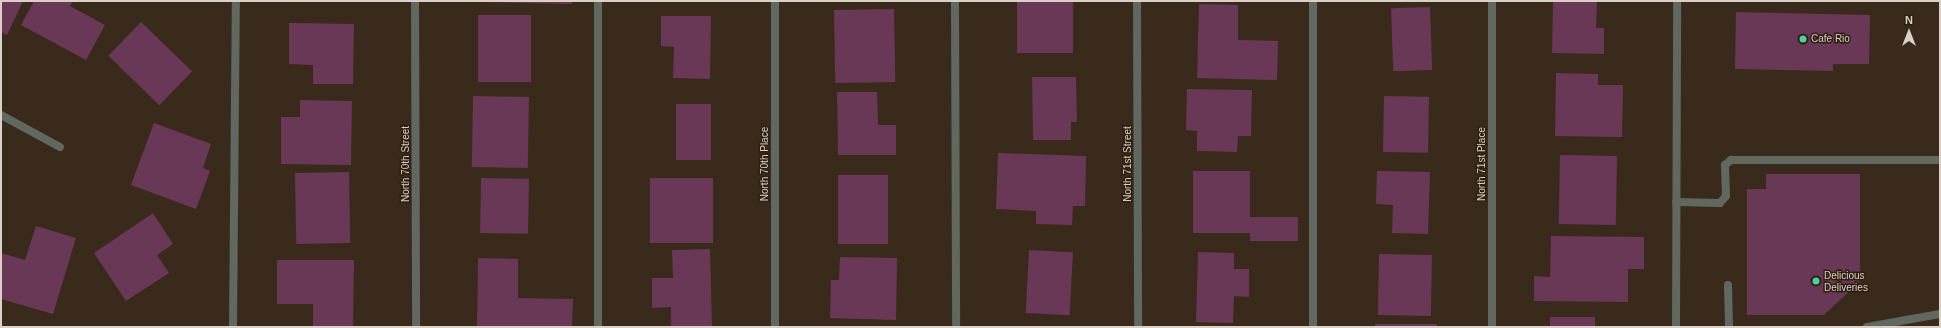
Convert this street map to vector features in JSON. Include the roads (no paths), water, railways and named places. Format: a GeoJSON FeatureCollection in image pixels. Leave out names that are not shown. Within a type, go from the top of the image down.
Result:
{"type":"FeatureCollection","features":[{"type":"Feature","properties":{"kind":"street"},"geometry":{"type":"LineString","coordinates":[[233,327],[236,1]]}},
{"type":"Feature","properties":{"kind":"street","name":"North 70th Street"},"geometry":{"type":"LineString","coordinates":[[415,1],[416,327]]}},
{"type":"Feature","properties":{"kind":"street"},"geometry":{"type":"LineString","coordinates":[[598,1],[598,327]]}},
{"type":"Feature","properties":{"kind":"street","name":"North 70th Place"},"geometry":{"type":"LineString","coordinates":[[775,1],[775,327]]}},
{"type":"Feature","properties":{"kind":"street"},"geometry":{"type":"LineString","coordinates":[[955,1],[956,327]]}},
{"type":"Feature","properties":{"kind":"street","name":"North 71st Street"},"geometry":{"type":"LineString","coordinates":[[1137,1],[1138,327]]}},
{"type":"Feature","properties":{"kind":"street"},"geometry":{"type":"LineString","coordinates":[[1314,1],[1314,327]]}},
{"type":"Feature","properties":{"kind":"street","name":"North 71st Place"},"geometry":{"type":"LineString","coordinates":[[1492,1],[1492,327]]}},
{"type":"Feature","properties":{"kind":"street"},"geometry":{"type":"LineString","coordinates":[[1676,327],[1677,1]]}},
{"type":"Feature","properties":{"kind":"street"},"geometry":{"type":"LineString","coordinates":[[1,115],[60,147]]}},
{"type":"Feature","properties":{"kind":"street"},"geometry":{"type":"LineString","coordinates":[[1676,202],[1720,203],[1726,196],[1725,165],[1731,160],[1940,160]]}},
{"type":"Feature","properties":{"kind":"street"},"geometry":{"type":"LineString","coordinates":[[1728,285],[1729,327]]}},
{"type":"Feature","properties":{"kind":"street"},"geometry":{"type":"LineString","coordinates":[[1867,327],[1940,314]]}},
{"type":"Feature","properties":{"kind":"place","name":"Cafe Rio"},"geometry":{"type":"Point","coordinates":[1803,39]}},
{"type":"Feature","properties":{"kind":"place","name":"Delicious Deliveries"},"geometry":{"type":"Point","coordinates":[1816,281]}}]}
